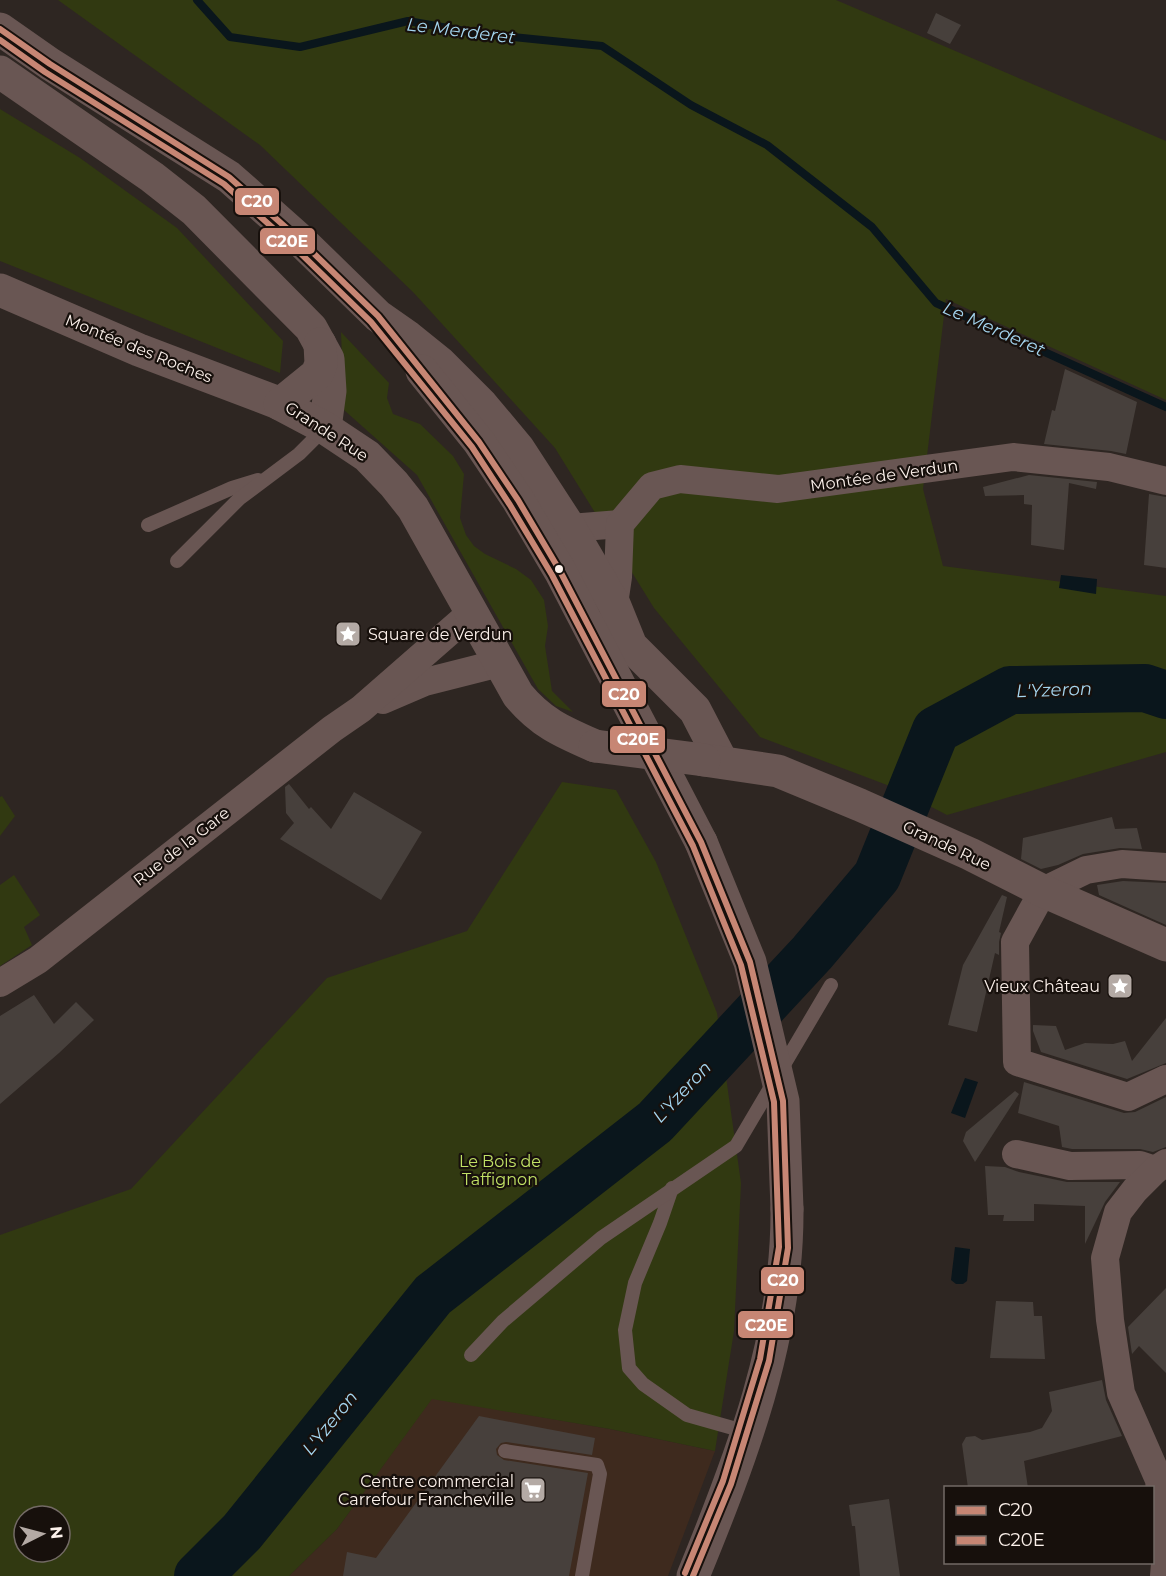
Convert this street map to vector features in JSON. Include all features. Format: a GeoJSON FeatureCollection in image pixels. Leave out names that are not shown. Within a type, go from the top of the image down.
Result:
{"type":"FeatureCollection","features":[{"type":"Feature","properties":{"kind":"street"},"geometry":{"type":"LineString","coordinates":[[0,29],[60,70],[229,177],[299,239],[378,316],[479,442],[518,500],[560,572],[701,842],[750,962],[783,1101],[788,1248],[769,1361],[731,1484],[693,1576]]}},
{"type":"Feature","properties":{"kind":"street"},"geometry":{"type":"LineString","coordinates":[[0,72],[152,177],[194,210],[311,328],[328,359],[330,392],[325,428]]}},
{"type":"Feature","properties":{"kind":"street","name":"Montée des Roches"},"geometry":{"type":"LineString","coordinates":[[0,290],[138,350],[280,404]]}},
{"type":"Feature","properties":{"kind":"street"},"geometry":{"type":"LineString","coordinates":[[378,316],[438,362],[482,405],[518,448],[570,528],[614,604],[631,646],[695,711],[713,761]]}},
{"type":"Feature","properties":{"kind":"street","name":"Grande Rue"},"geometry":{"type":"LineString","coordinates":[[320,342],[321,364],[317,374],[280,404],[325,428],[367,456],[404,495],[518,695],[528,707],[557,730],[595,746],[778,771],[880,814],[1166,945]]}},
{"type":"Feature","properties":{"kind":"street","name":"Montée de Verdun"},"geometry":{"type":"LineString","coordinates":[[620,524],[652,486],[680,479],[778,489],[1013,457],[1109,467],[1166,481]]}},
{"type":"Feature","properties":{"kind":"street"},"geometry":{"type":"LineString","coordinates":[[570,528],[620,524],[618,577],[614,604]]}},
{"type":"Feature","properties":{"kind":"street","name":"Rue de la Gare"},"geometry":{"type":"LineString","coordinates":[[0,983],[38,960],[332,729],[362,709],[472,612]]}},
{"type":"Feature","properties":{"kind":"street","name":"Rue de la Gare"},"geometry":{"type":"LineString","coordinates":[[362,709],[425,682],[500,663]]}},
{"type":"Feature","properties":{"kind":"street"},"geometry":{"type":"LineString","coordinates":[[1166,867],[1122,864],[1086,870],[1033,886],[1015,942],[1017,1062],[1128,1097],[1166,1079]]}},
{"type":"Feature","properties":{"kind":"street"},"geometry":{"type":"LineString","coordinates":[[1016,1154],[1070,1166],[1160,1167]]}},
{"type":"Feature","properties":{"kind":"street"},"geometry":{"type":"LineString","coordinates":[[1160,1167],[1135,1190],[1118,1212],[1105,1258],[1110,1320],[1121,1393],[1159,1480],[1166,1552],[1164,1576]]}},
{"type":"Feature","properties":{"kind":"lane"},"geometry":{"type":"LineString","coordinates":[[177,561],[239,499],[299,454],[325,428]]}},
{"type":"Feature","properties":{"kind":"lane"},"geometry":{"type":"LineString","coordinates":[[148,525],[232,488],[268,477]]}},
{"type":"Feature","properties":{"kind":"lane"},"geometry":{"type":"LineString","coordinates":[[471,1355],[503,1321],[601,1238],[736,1146],[831,985]]}},
{"type":"Feature","properties":{"kind":"lane"},"geometry":{"type":"LineString","coordinates":[[672,1188],[660,1224],[635,1282],[625,1330],[629,1368],[643,1384],[687,1415],[747,1432]]}},
{"type":"Feature","properties":{"kind":"lane"},"geometry":{"type":"LineString","coordinates":[[505,1451],[597,1465],[600,1474],[582,1576]]}},
{"type":"Feature","properties":{"kind":"shaded area"},"geometry":{"type":"Polygon","coordinates":[[[1061,575],[1097,579],[1096,594],[1059,588],[1061,575]]]}},
{"type":"Feature","properties":{"kind":"shaded area"},"geometry":{"type":"Polygon","coordinates":[[[965,1078],[978,1082],[965,1118],[951,1113],[965,1078]]]}},
{"type":"Feature","properties":{"kind":"shaded area"},"geometry":{"type":"Polygon","coordinates":[[[955,1247],[970,1249],[967,1281],[963,1284],[956,1284],[951,1280],[955,1247]]]}},
{"type":"Feature","properties":{"kind":"shaded area","name":"Centre commercial Carrefour Francheville"},"geometry":{"type":"Polygon","coordinates":[[[432,1398],[610,1429],[715,1451],[668,1576],[289,1576],[337,1529],[432,1398]]]}},
{"type":"Feature","properties":{"kind":"green space"},"geometry":{"type":"Polygon","coordinates":[[[58,0],[836,0],[1166,141],[1166,400],[946,299],[923,489],[943,566],[1166,596],[1166,752],[947,815],[895,788],[760,737],[654,608],[555,448],[413,292],[260,145],[58,0]]]}},
{"type":"Feature","properties":{"kind":"green space"},"geometry":{"type":"Polygon","coordinates":[[[0,109],[80,158],[177,228],[283,341],[280,373],[0,261],[0,109]]]}},
{"type":"Feature","properties":{"kind":"green space"},"geometry":{"type":"Polygon","coordinates":[[[341,332],[389,383],[387,398],[393,414],[420,424],[453,456],[464,474],[460,518],[466,535],[474,546],[531,580],[544,600],[548,626],[545,646],[552,691],[573,712],[556,706],[538,689],[417,475],[344,410],[341,332]]]}},
{"type":"Feature","properties":{"kind":"green space","name":"Le Bois de Taffignon"},"geometry":{"type":"Polygon","coordinates":[[[562,782],[616,790],[656,862],[717,1013],[741,1183],[734,1331],[715,1451],[610,1429],[432,1399],[337,1529],[289,1576],[0,1576],[0,1235],[131,1189],[327,978],[467,931],[562,782]]]}},
{"type":"Feature","properties":{"kind":"green space"},"geometry":{"type":"Polygon","coordinates":[[[2,796],[15,816],[0,836],[0,797],[2,796]]]}},
{"type":"Feature","properties":{"kind":"green space"},"geometry":{"type":"Polygon","coordinates":[[[14,875],[40,915],[24,927],[32,945],[0,966],[0,885],[14,875]]]}},
{"type":"Feature","properties":{"kind":"building"},"geometry":{"type":"Polygon","coordinates":[[[936,13],[961,25],[950,44],[927,33],[936,13]]]}},
{"type":"Feature","properties":{"kind":"building"},"geometry":{"type":"Polygon","coordinates":[[[1065,369],[1137,402],[1126,454],[1044,444],[1065,369]]]}},
{"type":"Feature","properties":{"kind":"building"},"geometry":{"type":"Polygon","coordinates":[[[1029,475],[1097,482],[1096,489],[1069,483],[1064,550],[1031,545],[1032,505],[1024,504],[1024,495],[985,496],[983,487],[1029,475]]]}},
{"type":"Feature","properties":{"kind":"building"},"geometry":{"type":"Polygon","coordinates":[[[1149,494],[1166,497],[1166,568],[1144,565],[1149,494]]]}},
{"type":"Feature","properties":{"kind":"building"},"geometry":{"type":"Polygon","coordinates":[[[289,784],[309,809],[311,807],[331,829],[354,792],[422,832],[381,900],[280,839],[294,823],[286,813],[285,787],[289,784]]]}},
{"type":"Feature","properties":{"kind":"building"},"geometry":{"type":"Polygon","coordinates":[[[1112,817],[1115,829],[1137,828],[1142,849],[1120,848],[1083,854],[1058,865],[1041,869],[1021,859],[1023,838],[1112,817]]]}},
{"type":"Feature","properties":{"kind":"building"},"geometry":{"type":"Polygon","coordinates":[[[1123,881],[1166,883],[1166,925],[1099,895],[1097,885],[1123,881]]]}},
{"type":"Feature","properties":{"kind":"building"},"geometry":{"type":"Polygon","coordinates":[[[1002,895],[1007,897],[999,932],[1001,933],[999,955],[995,953],[977,1032],[948,1025],[963,965],[1002,895]]]}},
{"type":"Feature","properties":{"kind":"building"},"geometry":{"type":"Polygon","coordinates":[[[34,995],[54,1024],[76,1002],[94,1020],[0,1104],[0,1016],[34,995]]]}},
{"type":"Feature","properties":{"kind":"building"},"geometry":{"type":"Polygon","coordinates":[[[1166,1018],[1166,1063],[1127,1079],[1041,1052],[1033,1031],[1033,1025],[1056,1026],[1065,1050],[1085,1043],[1113,1044],[1125,1041],[1132,1061],[1166,1018]]]}},
{"type":"Feature","properties":{"kind":"building"},"geometry":{"type":"Polygon","coordinates":[[[1024,1082],[1124,1113],[1135,1112],[1166,1097],[1166,1147],[1153,1152],[1140,1149],[1062,1147],[1059,1126],[1018,1113],[1024,1082]]]}},
{"type":"Feature","properties":{"kind":"building"},"geometry":{"type":"Polygon","coordinates":[[[1015,1091],[1019,1094],[975,1162],[963,1141],[966,1132],[1015,1091]]]}},
{"type":"Feature","properties":{"kind":"building"},"geometry":{"type":"Polygon","coordinates":[[[985,1166],[1005,1167],[1067,1182],[1120,1182],[1105,1202],[1085,1244],[1085,1206],[1034,1204],[1034,1221],[1003,1221],[1004,1215],[988,1215],[985,1166]]]}},
{"type":"Feature","properties":{"kind":"building"},"geometry":{"type":"Polygon","coordinates":[[[1166,1288],[1166,1373],[1139,1346],[1132,1354],[1128,1327],[1166,1288]]]}},
{"type":"Feature","properties":{"kind":"building"},"geometry":{"type":"Polygon","coordinates":[[[996,1301],[1033,1302],[1034,1316],[1042,1316],[1045,1359],[990,1358],[996,1301]]]}},
{"type":"Feature","properties":{"kind":"building"},"geometry":{"type":"Polygon","coordinates":[[[1102,1380],[1106,1400],[1122,1436],[1024,1461],[1028,1486],[968,1486],[962,1444],[966,1437],[975,1436],[982,1440],[1042,1428],[1052,1411],[1049,1392],[1102,1380]]]}},
{"type":"Feature","properties":{"kind":"building"},"geometry":{"type":"Polygon","coordinates":[[[479,1416],[595,1438],[592,1455],[506,1442],[501,1443],[496,1449],[497,1455],[504,1460],[588,1473],[569,1576],[343,1576],[347,1552],[376,1558],[479,1416]]]}},
{"type":"Feature","properties":{"kind":"building"},"geometry":{"type":"Polygon","coordinates":[[[889,1499],[900,1576],[860,1576],[855,1526],[852,1526],[849,1505],[889,1499]]]}},
{"type":"Feature","properties":{"kind":"waterway","name":"Le Merderet"},"geometry":{"type":"LineString","coordinates":[[197,0],[230,37],[300,47],[408,21],[482,34],[602,46],[691,105],[767,145],[872,227],[936,303],[1166,407]]}},
{"type":"Feature","properties":{"kind":"waterway","name":"L'Yzeron"},"geometry":{"type":"LineString","coordinates":[[198,1576],[242,1532],[433,1295],[655,1122],[812,953],[877,876],[936,730],[1010,690],[1145,688],[1166,695]]}},
{"type":"Feature","properties":{"kind":"transit line","name":"C20"},"geometry":{"type":"LineString","coordinates":[[0,29],[50,64],[229,177],[299,239],[378,316],[479,442],[518,500],[560,571],[701,842],[750,962],[783,1101],[788,1248],[769,1361],[731,1484],[693,1576]]}},
{"type":"Feature","properties":{"kind":"transit line","name":"C20E"},"geometry":{"type":"LineString","coordinates":[[0,40],[45,72],[224,184],[293,246],[371,322],[472,447],[510,505],[552,575],[693,846],[741,965],[774,1102],[779,1247],[760,1359],[723,1481],[685,1573]]}},
{"type":"Feature","properties":{"kind":"place","name":"Square de Verdun"},"geometry":{"type":"Point","coordinates":[348,634]}},
{"type":"Feature","properties":{"kind":"place","name":"Vieux Château"},"geometry":{"type":"Point","coordinates":[1120,986]}},
{"type":"Feature","properties":{"kind":"place","name":"Centre commercial Carrefour Francheville"},"geometry":{"type":"Point","coordinates":[533,1490]}}]}
